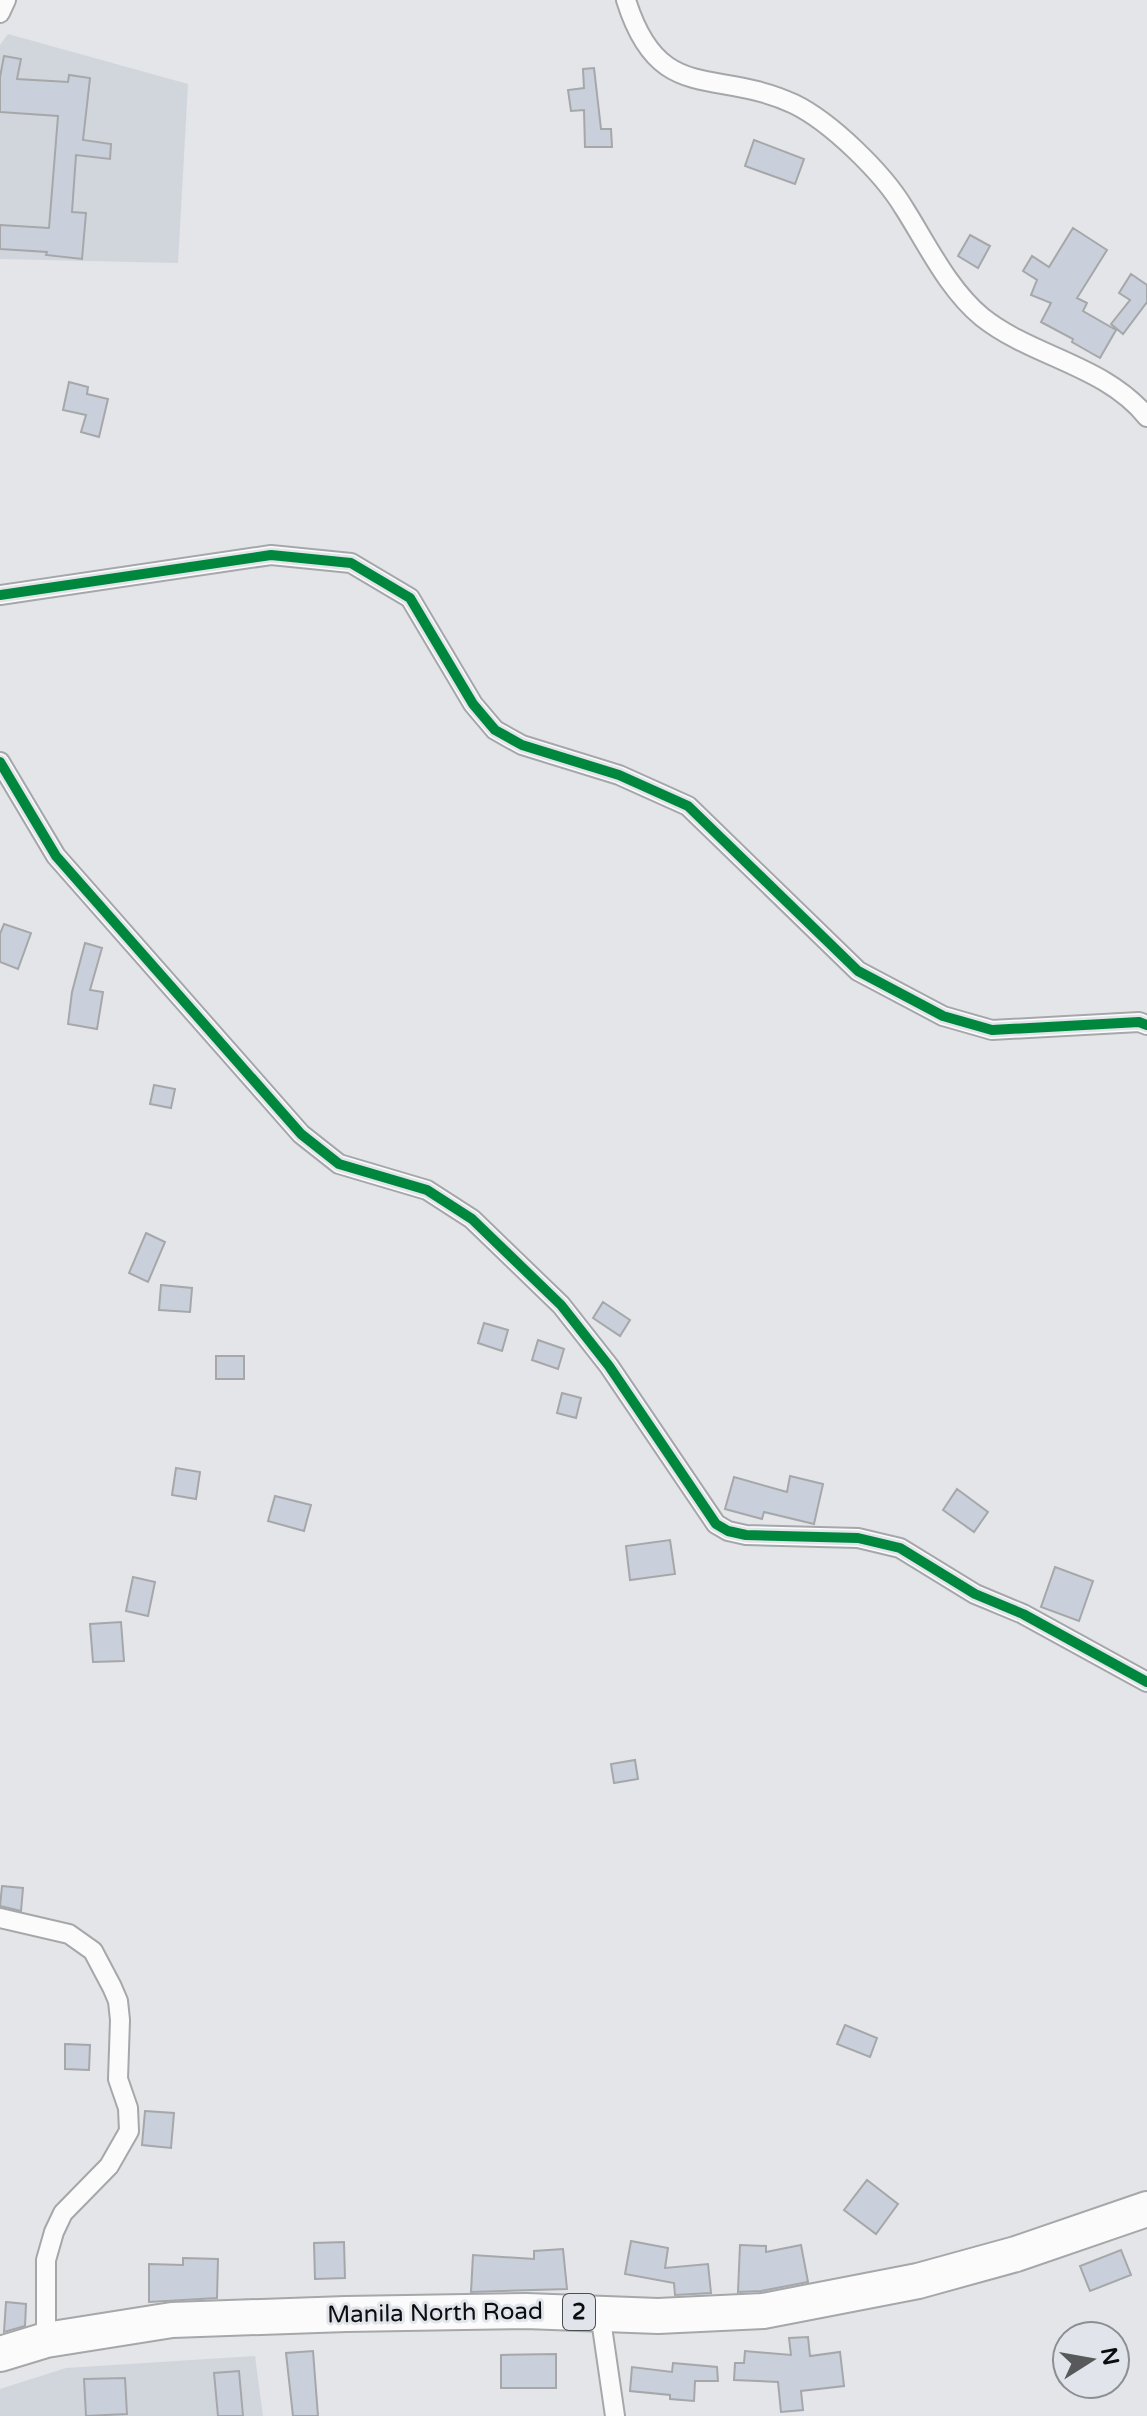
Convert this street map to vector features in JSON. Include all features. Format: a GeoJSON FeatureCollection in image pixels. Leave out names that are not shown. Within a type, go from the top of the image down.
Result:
{"type":"FeatureCollection","features":[{"type":"Feature","properties":{"kind":"highway","name":"Manila North Road"},"geometry":{"type":"LineString","coordinates":[[0,2354],[46,2340],[172,2320],[346,2314],[600,2313],[658,2316],[763,2311],[918,2281],[1016,2254],[1147,2209]]}},
{"type":"Feature","properties":{"kind":"street"},"geometry":{"type":"LineString","coordinates":[[0,13],[6,0]]}},
{"type":"Feature","properties":{"kind":"street"},"geometry":{"type":"LineString","coordinates":[[626,0],[645,46],[667,68],[696,80],[794,104],[812,116],[876,170],[902,203],[961,294],[980,315],[1003,331],[1128,396],[1147,417]]}},
{"type":"Feature","properties":{"kind":"street"},"geometry":{"type":"LineString","coordinates":[[0,595],[271,555],[351,563],[410,598],[473,704],[495,730],[522,745],[619,775],[688,806],[858,971],[943,1016],[992,1030],[1139,1022],[1147,1025]]}},
{"type":"Feature","properties":{"kind":"street"},"geometry":{"type":"LineString","coordinates":[[0,762],[56,856],[301,1134],[339,1164],[427,1190],[472,1219],[561,1305],[609,1366],[716,1524],[728,1531],[746,1535],[858,1538],[900,1548],[975,1594],[1023,1614],[1147,1682]]}},
{"type":"Feature","properties":{"kind":"street"},"geometry":{"type":"LineString","coordinates":[[0,1918],[69,1934],[93,1951],[112,1987],[120,2020],[118,2079],[131,2122],[129,2131],[109,2166],[63,2213],[54,2232],[46,2260],[46,2340]]}},
{"type":"Feature","properties":{"kind":"street"},"geometry":{"type":"LineString","coordinates":[[600,2313],[615,2416]]}},
{"type":"Feature","properties":{"kind":"shaded area"},"geometry":{"type":"Polygon","coordinates":[[[8,34],[188,84],[178,263],[0,259],[0,45],[8,34]]]}},
{"type":"Feature","properties":{"kind":"shaded area"},"geometry":{"type":"Polygon","coordinates":[[[255,2356],[263,2416],[0,2416],[0,2389],[66,2368],[255,2356]]]}},
{"type":"Feature","properties":{"kind":"building"},"geometry":{"type":"Polygon","coordinates":[[[4,56],[21,59],[17,79],[68,82],[69,75],[90,78],[83,140],[111,144],[110,159],[76,155],[72,212],[86,213],[82,259],[46,255],[47,252],[0,249],[0,225],[49,228],[58,116],[0,112],[0,77],[4,56]]]}},
{"type":"Feature","properties":{"kind":"building"},"geometry":{"type":"Polygon","coordinates":[[[594,68],[601,129],[611,129],[612,147],[585,147],[584,110],[571,111],[568,90],[584,88],[583,69],[594,68]]]}},
{"type":"Feature","properties":{"kind":"building"},"geometry":{"type":"Polygon","coordinates":[[[754,140],[804,159],[795,184],[745,166],[754,140]]]}},
{"type":"Feature","properties":{"kind":"building"},"geometry":{"type":"Polygon","coordinates":[[[1073,228],[1107,250],[1077,298],[1087,303],[1083,311],[1116,330],[1100,358],[1041,322],[1051,303],[1031,295],[1037,280],[1023,271],[1032,256],[1049,267],[1073,228]]]}},
{"type":"Feature","properties":{"kind":"building"},"geometry":{"type":"Polygon","coordinates":[[[970,235],[990,246],[978,268],[958,256],[970,235]]]}},
{"type":"Feature","properties":{"kind":"building"},"geometry":{"type":"Polygon","coordinates":[[[1131,274],[1147,285],[1147,302],[1123,334],[1111,324],[1130,300],[1119,293],[1131,274]]]}},
{"type":"Feature","properties":{"kind":"building"},"geometry":{"type":"Polygon","coordinates":[[[69,382],[88,387],[87,394],[108,399],[99,437],[81,432],[86,415],[63,410],[69,382]]]}},
{"type":"Feature","properties":{"kind":"building"},"geometry":{"type":"Polygon","coordinates":[[[4,924],[31,933],[18,969],[0,962],[0,934],[4,924]]]}},
{"type":"Feature","properties":{"kind":"building"},"geometry":{"type":"Polygon","coordinates":[[[85,943],[102,948],[90,990],[103,992],[97,1029],[68,1024],[72,992],[85,943]]]}},
{"type":"Feature","properties":{"kind":"building"},"geometry":{"type":"Polygon","coordinates":[[[154,1085],[175,1089],[171,1108],[150,1104],[154,1085]]]}},
{"type":"Feature","properties":{"kind":"building"},"geometry":{"type":"Polygon","coordinates":[[[146,1233],[165,1242],[148,1282],[129,1273],[146,1233]]]}},
{"type":"Feature","properties":{"kind":"building"},"geometry":{"type":"Polygon","coordinates":[[[161,1285],[192,1288],[190,1312],[159,1310],[161,1285]]]}},
{"type":"Feature","properties":{"kind":"building"},"geometry":{"type":"Polygon","coordinates":[[[603,1302],[630,1320],[620,1336],[593,1318],[603,1302]]]}},
{"type":"Feature","properties":{"kind":"building"},"geometry":{"type":"Polygon","coordinates":[[[484,1323],[508,1330],[502,1351],[478,1343],[484,1323]]]}},
{"type":"Feature","properties":{"kind":"building"},"geometry":{"type":"Polygon","coordinates":[[[538,1340],[564,1349],[558,1369],[532,1360],[538,1340]]]}},
{"type":"Feature","properties":{"kind":"building"},"geometry":{"type":"Polygon","coordinates":[[[216,1356],[244,1356],[244,1379],[216,1379],[216,1356]]]}},
{"type":"Feature","properties":{"kind":"building"},"geometry":{"type":"Polygon","coordinates":[[[562,1393],[581,1398],[576,1418],[557,1413],[562,1393]]]}},
{"type":"Feature","properties":{"kind":"building"},"geometry":{"type":"Polygon","coordinates":[[[176,1468],[200,1472],[196,1499],[172,1495],[176,1468]]]}},
{"type":"Feature","properties":{"kind":"building"},"geometry":{"type":"Polygon","coordinates":[[[790,1476],[823,1484],[814,1524],[764,1512],[762,1519],[725,1509],[734,1477],[787,1492],[790,1476]]]}},
{"type":"Feature","properties":{"kind":"building"},"geometry":{"type":"Polygon","coordinates":[[[957,1489],[988,1512],[974,1532],[943,1510],[957,1489]]]}},
{"type":"Feature","properties":{"kind":"building"},"geometry":{"type":"Polygon","coordinates":[[[275,1496],[311,1505],[304,1531],[268,1521],[275,1496]]]}},
{"type":"Feature","properties":{"kind":"building"},"geometry":{"type":"Polygon","coordinates":[[[670,1540],[675,1574],[630,1580],[626,1546],[670,1540]]]}},
{"type":"Feature","properties":{"kind":"building"},"geometry":{"type":"Polygon","coordinates":[[[1055,1567],[1093,1581],[1079,1621],[1041,1607],[1055,1567]]]}},
{"type":"Feature","properties":{"kind":"building"},"geometry":{"type":"Polygon","coordinates":[[[133,1577],[155,1582],[148,1616],[126,1611],[133,1577]]]}},
{"type":"Feature","properties":{"kind":"building"},"geometry":{"type":"Polygon","coordinates":[[[121,1622],[124,1661],[93,1662],[90,1624],[121,1622]]]}},
{"type":"Feature","properties":{"kind":"building"},"geometry":{"type":"Polygon","coordinates":[[[635,1760],[638,1779],[614,1783],[611,1764],[635,1760]]]}},
{"type":"Feature","properties":{"kind":"building"},"geometry":{"type":"Polygon","coordinates":[[[2,1886],[23,1888],[21,1911],[0,1906],[2,1886]]]}},
{"type":"Feature","properties":{"kind":"building"},"geometry":{"type":"Polygon","coordinates":[[[845,2025],[877,2038],[870,2057],[837,2044],[845,2025]]]}},
{"type":"Feature","properties":{"kind":"building"},"geometry":{"type":"Polygon","coordinates":[[[65,2044],[90,2045],[89,2070],[65,2069],[65,2044]]]}},
{"type":"Feature","properties":{"kind":"building"},"geometry":{"type":"Polygon","coordinates":[[[145,2111],[174,2113],[171,2148],[142,2145],[145,2111]]]}},
{"type":"Feature","properties":{"kind":"building"},"geometry":{"type":"Polygon","coordinates":[[[867,2180],[898,2204],[876,2234],[844,2210],[867,2180]]]}},
{"type":"Feature","properties":{"kind":"building"},"geometry":{"type":"Polygon","coordinates":[[[631,2241],[668,2248],[665,2268],[708,2264],[711,2293],[675,2295],[674,2283],[625,2274],[631,2241]]]}},
{"type":"Feature","properties":{"kind":"building"},"geometry":{"type":"Polygon","coordinates":[[[344,2242],[345,2278],[315,2279],[314,2243],[344,2242]]]}},
{"type":"Feature","properties":{"kind":"building"},"geometry":{"type":"Polygon","coordinates":[[[740,2245],[766,2246],[766,2252],[801,2245],[808,2282],[738,2292],[740,2245]]]}},
{"type":"Feature","properties":{"kind":"building"},"geometry":{"type":"Polygon","coordinates":[[[563,2249],[567,2289],[471,2292],[473,2255],[534,2259],[534,2251],[563,2249]]]}},
{"type":"Feature","properties":{"kind":"building"},"geometry":{"type":"Polygon","coordinates":[[[1121,2250],[1131,2275],[1090,2291],[1080,2266],[1121,2250]]]}},
{"type":"Feature","properties":{"kind":"building"},"geometry":{"type":"Polygon","coordinates":[[[183,2258],[218,2259],[217,2298],[149,2302],[149,2264],[183,2265],[183,2258]]]}},
{"type":"Feature","properties":{"kind":"building"},"geometry":{"type":"Polygon","coordinates":[[[6,2302],[26,2304],[25,2326],[4,2332],[6,2302]]]}},
{"type":"Feature","properties":{"kind":"building"},"geometry":{"type":"Polygon","coordinates":[[[808,2337],[810,2356],[840,2352],[844,2386],[801,2391],[803,2410],[781,2412],[778,2382],[734,2380],[735,2363],[744,2363],[745,2351],[791,2355],[789,2338],[808,2337]]]}},
{"type":"Feature","properties":{"kind":"building"},"geometry":{"type":"Polygon","coordinates":[[[313,2351],[318,2416],[293,2416],[286,2353],[313,2351]]]}},
{"type":"Feature","properties":{"kind":"building"},"geometry":{"type":"Polygon","coordinates":[[[556,2354],[556,2388],[501,2388],[501,2355],[556,2354]]]}},
{"type":"Feature","properties":{"kind":"building"},"geometry":{"type":"Polygon","coordinates":[[[673,2363],[717,2367],[718,2381],[695,2381],[694,2401],[630,2391],[632,2367],[672,2372],[673,2363]]]}},
{"type":"Feature","properties":{"kind":"building"},"geometry":{"type":"Polygon","coordinates":[[[239,2371],[243,2416],[218,2416],[214,2373],[239,2371]]]}},
{"type":"Feature","properties":{"kind":"building"},"geometry":{"type":"Polygon","coordinates":[[[125,2378],[127,2414],[86,2416],[84,2379],[125,2378]]]}},
{"type":"Feature","properties":{"kind":"cycle path"},"geometry":{"type":"LineString","coordinates":[[0,595],[271,555],[351,563],[410,598],[473,704],[495,730],[522,745],[619,775],[688,806],[858,971],[943,1016],[992,1030],[1139,1022],[1147,1025]]}},
{"type":"Feature","properties":{"kind":"cycle path"},"geometry":{"type":"LineString","coordinates":[[0,762],[56,856],[301,1134],[339,1164],[427,1190],[472,1219],[561,1305],[609,1366],[716,1524],[728,1531],[746,1535],[858,1538],[900,1548],[975,1594],[1023,1614],[1147,1682]]}}]}
